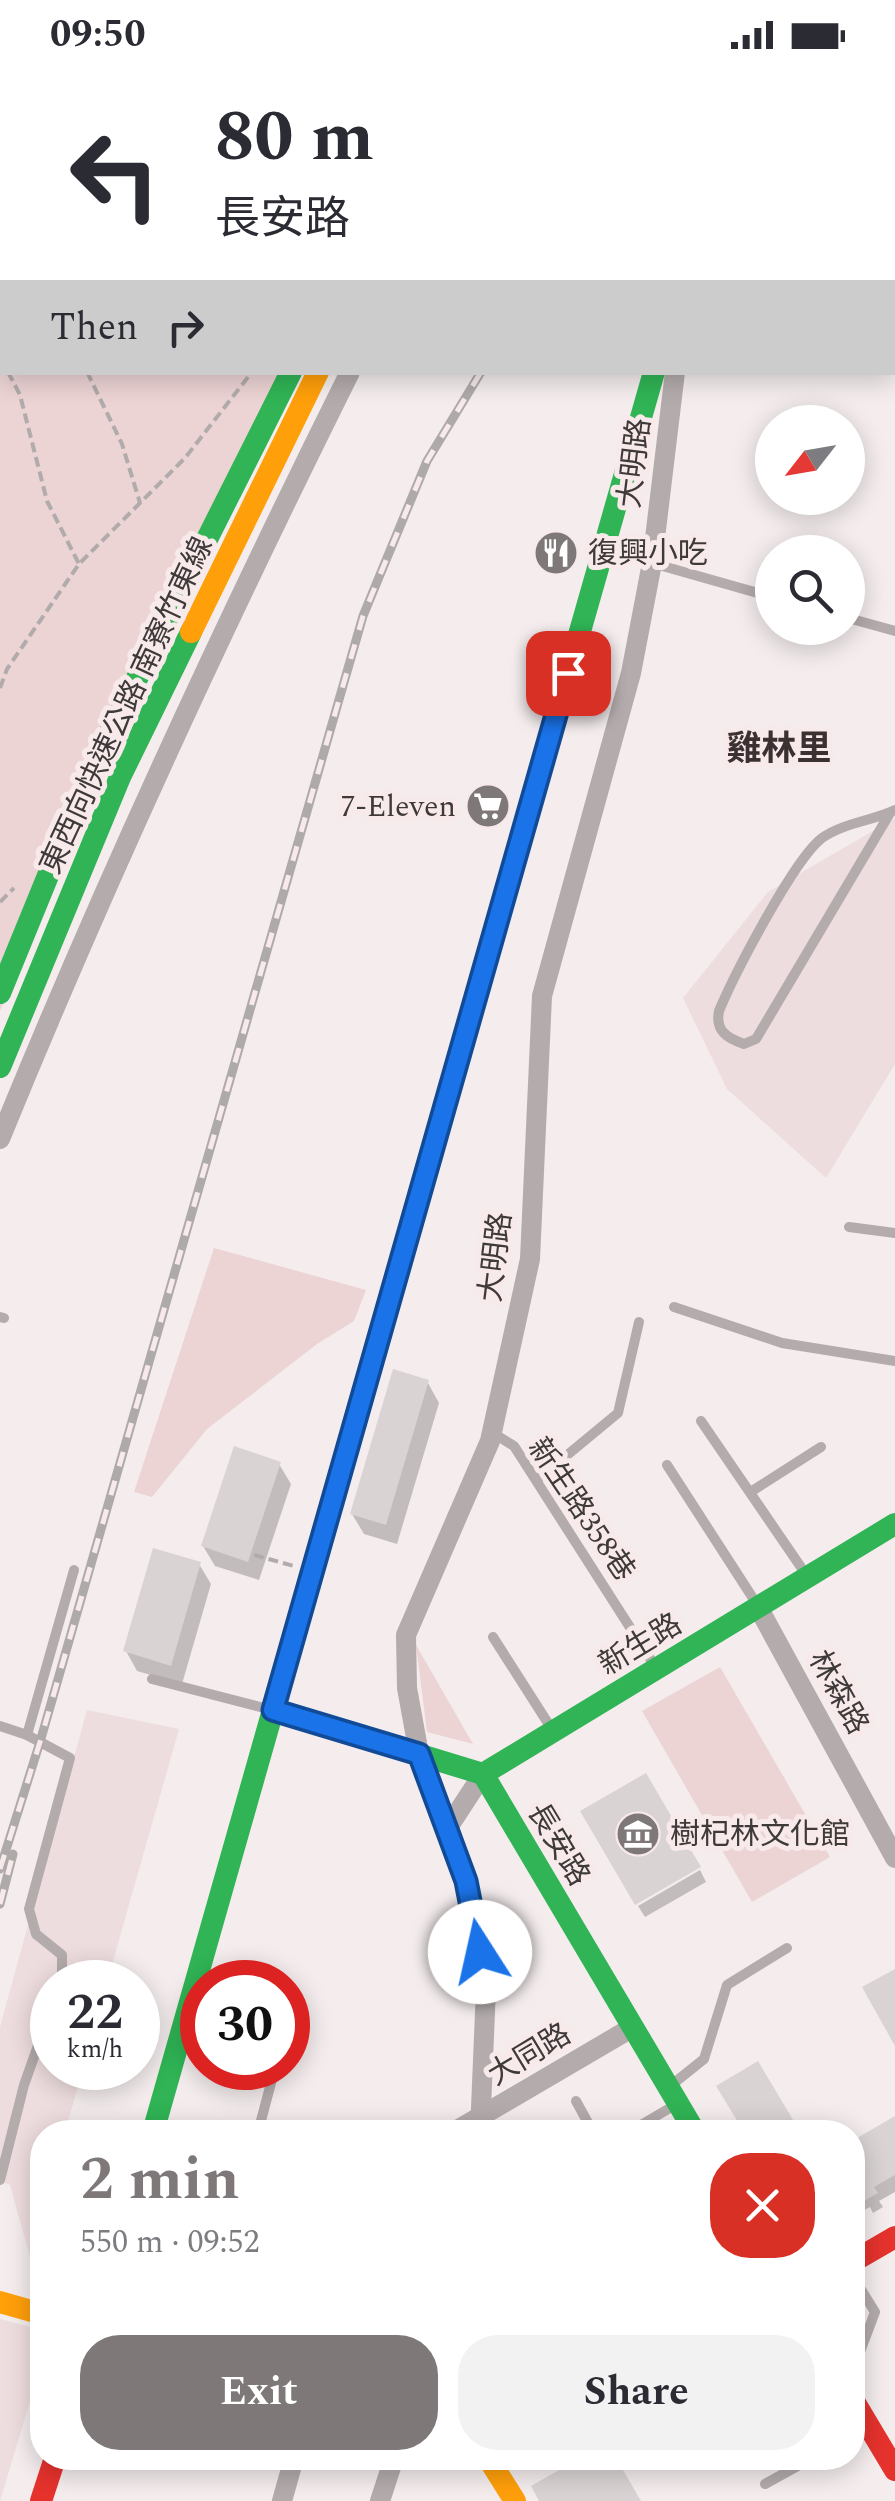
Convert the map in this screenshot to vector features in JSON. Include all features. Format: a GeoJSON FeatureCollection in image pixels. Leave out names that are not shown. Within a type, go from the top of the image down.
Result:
{"type":"FeatureCollection","features":[{"type":"Feature","properties":{"kind":"main road","name":"東西向快速公路 南寮竹東線"},"geometry":{"type":"LineString","coordinates":[[0,993],[92,768],[289,375]]}},
{"type":"Feature","properties":{"kind":"main road","name":"東西向快速公路 南寮竹東線"},"geometry":{"type":"LineString","coordinates":[[0,1067],[120,776],[317,375]]}},
{"type":"Feature","properties":{"kind":"main road"},"geometry":{"type":"LineString","coordinates":[[202,1960],[653,375]]}},
{"type":"Feature","properties":{"kind":"main road","name":"新生路"},"geometry":{"type":"LineString","coordinates":[[483,1774],[895,1524]]}},
{"type":"Feature","properties":{"kind":"main road"},"geometry":{"type":"LineString","coordinates":[[273,1710],[483,1774]]}},
{"type":"Feature","properties":{"kind":"main road","name":"長安路"},"geometry":{"type":"LineString","coordinates":[[483,1774],[688,2120]]}},
{"type":"Feature","properties":{"kind":"main road"},"geometry":{"type":"LineString","coordinates":[[156,2120],[180,2038]]}},
{"type":"Feature","properties":{"kind":"main road"},"geometry":{"type":"LineString","coordinates":[[865,2254],[895,2237]]}},
{"type":"Feature","properties":{"kind":"main road"},"geometry":{"type":"LineString","coordinates":[[0,2302],[30,2311]]}},
{"type":"Feature","properties":{"kind":"main road"},"geometry":{"type":"LineString","coordinates":[[865,2435],[895,2470]]}},
{"type":"Feature","properties":{"kind":"main road"},"geometry":{"type":"LineString","coordinates":[[41,2501],[51,2470]]}},
{"type":"Feature","properties":{"kind":"main road"},"geometry":{"type":"LineString","coordinates":[[500,2470],[515,2501]]}},
{"type":"Feature","properties":{"kind":"street"},"geometry":{"type":"LineString","coordinates":[[0,1140],[72,962],[149,789],[348,375]]}},
{"type":"Feature","properties":{"kind":"street","name":"大明路"},"geometry":{"type":"LineString","coordinates":[[481,2120],[486,1988],[466,1881],[419,1754],[408,1688],[406,1635],[492,1432],[530,1258],[542,996],[631,673],[652,564],[675,375]]}},
{"type":"Feature","properties":{"kind":"street","name":"林森路"},"geometry":{"type":"LineString","coordinates":[[758,1607],[895,1858]]}},
{"type":"Feature","properties":{"kind":"street","name":"新生路"},"geometry":{"type":"LineString","coordinates":[[447,1829],[483,1774]]}},
{"type":"Feature","properties":{"kind":"street","name":"大同路"},"geometry":{"type":"LineString","coordinates":[[487,2120],[633,2028]]}},
{"type":"Feature","properties":{"kind":"street"},"geometry":{"type":"LineString","coordinates":[[282,2501],[291,2470]]}},
{"type":"Feature","properties":{"kind":"street"},"geometry":{"type":"LineString","coordinates":[[380,2501],[390,2470]]}},
{"type":"Feature","properties":{"kind":"lane"},"geometry":{"type":"LineString","coordinates":[[652,564],[755,592]]}},
{"type":"Feature","properties":{"kind":"lane"},"geometry":{"type":"LineString","coordinates":[[865,623],[895,631]]}},
{"type":"Feature","properties":{"kind":"lane"},"geometry":{"type":"LineString","coordinates":[[892,812],[756,1039],[744,1044],[720,1031],[719,1011],[806,855],[820,839],[833,832],[892,812]]}},
{"type":"Feature","properties":{"kind":"lane"},"geometry":{"type":"LineString","coordinates":[[849,1227],[895,1233]]}},
{"type":"Feature","properties":{"kind":"lane"},"geometry":{"type":"LineString","coordinates":[[674,1307],[782,1343],[895,1361]]}},
{"type":"Feature","properties":{"kind":"lane"},"geometry":{"type":"LineString","coordinates":[[536,1480],[618,1414],[639,1322]]}},
{"type":"Feature","properties":{"kind":"lane"},"geometry":{"type":"LineString","coordinates":[[701,1421],[808,1577]]}},
{"type":"Feature","properties":{"kind":"lane","name":"新生路358巷"},"geometry":{"type":"LineString","coordinates":[[492,1432],[514,1446],[656,1669]]}},
{"type":"Feature","properties":{"kind":"lane"},"geometry":{"type":"LineString","coordinates":[[752,1492],[820,1448]]}},
{"type":"Feature","properties":{"kind":"lane"},"geometry":{"type":"LineString","coordinates":[[667,1465],[758,1607]]}},
{"type":"Feature","properties":{"kind":"lane"},"geometry":{"type":"LineString","coordinates":[[27,1735],[74,1570]]}},
{"type":"Feature","properties":{"kind":"lane"},"geometry":{"type":"LineString","coordinates":[[493,1638],[553,1732]]}},
{"type":"Feature","properties":{"kind":"lane"},"geometry":{"type":"LineString","coordinates":[[152,1679],[273,1710]]}},
{"type":"Feature","properties":{"kind":"lane"},"geometry":{"type":"LineString","coordinates":[[0,1726],[27,1735],[70,1758],[28,1909],[36,1934],[62,1955],[62,1960]]}},
{"type":"Feature","properties":{"kind":"lane"},"geometry":{"type":"LineString","coordinates":[[643,2120],[673,2095],[704,2059],[727,1985],[787,1948]]}},
{"type":"Feature","properties":{"kind":"lane"},"geometry":{"type":"LineString","coordinates":[[0,2180],[30,2068]]}},
{"type":"Feature","properties":{"kind":"lane"},"geometry":{"type":"LineString","coordinates":[[261,2120],[268,2090]]}},
{"type":"Feature","properties":{"kind":"lane"},"geometry":{"type":"LineString","coordinates":[[576,2101],[587,2120]]}},
{"type":"Feature","properties":{"kind":"lane"},"geometry":{"type":"LineString","coordinates":[[865,2296],[875,2312],[865,2339]]}},
{"type":"Feature","properties":{"kind":"lane"},"geometry":{"type":"LineString","coordinates":[[765,2484],[790,2470]]}},
{"type":"Feature","properties":{"kind":"path"},"geometry":{"type":"LineString","coordinates":[[10,375],[20,395],[46,501],[80,564]]}},
{"type":"Feature","properties":{"kind":"path"},"geometry":{"type":"LineString","coordinates":[[88,375],[122,444],[140,503]]}},
{"type":"Feature","properties":{"kind":"path"},"geometry":{"type":"LineString","coordinates":[[0,688],[7,668],[80,564],[185,458],[250,375]]}},
{"type":"Feature","properties":{"kind":"path"},"geometry":{"type":"LineString","coordinates":[[254,1555],[313,1572]]}},
{"type":"Feature","properties":{"kind":"shaded area"},"geometry":{"type":"Polygon","coordinates":[[[0,375],[285,375],[102,753],[0,1011],[0,375]]]}},
{"type":"Feature","properties":{"kind":"shaded area"},"geometry":{"type":"Polygon","coordinates":[[[895,818],[895,1064],[826,1178],[727,1089],[683,998],[768,892],[895,818]]]}},
{"type":"Feature","properties":{"kind":"shaded area"},"geometry":{"type":"Polygon","coordinates":[[[214,1248],[366,1290],[354,1321],[317,1344],[207,1429],[152,1497],[134,1492],[214,1248]]]}},
{"type":"Feature","properties":{"kind":"shaded area"},"geometry":{"type":"Polygon","coordinates":[[[416,1645],[473,1744],[427,1732],[416,1645]]]}},
{"type":"Feature","properties":{"kind":"shaded area"},"geometry":{"type":"Polygon","coordinates":[[[720,1667],[830,1857],[752,1902],[642,1711],[720,1667]]]}},
{"type":"Feature","properties":{"kind":"shaded area"},"geometry":{"type":"Polygon","coordinates":[[[87,1710],[179,1729],[113,1960],[30,1960],[30,2090],[77,2090],[68,2120],[30,2120],[30,2257],[10,2185],[0,2181],[0,2027],[87,1710]]]}},
{"type":"Feature","properties":{"kind":"shaded area"},"geometry":{"type":"Polygon","coordinates":[[[0,2319],[30,2327],[30,2401],[0,2501],[0,2319]]]}},
{"type":"Feature","properties":{"kind":"building"},"geometry":{"type":"Polygon","coordinates":[[[393,1369],[429,1380],[386,1525],[350,1514],[393,1369]]]}},
{"type":"Feature","properties":{"kind":"building"},"geometry":{"type":"Polygon","coordinates":[[[234,1446],[281,1462],[248,1562],[201,1546],[234,1446]]]}},
{"type":"Feature","properties":{"kind":"building"},"geometry":{"type":"Polygon","coordinates":[[[153,1548],[201,1562],[171,1666],[123,1651],[153,1548]]]}},
{"type":"Feature","properties":{"kind":"building","name":"樹杞林文化館"},"geometry":{"type":"Polygon","coordinates":[[[646,1773],[701,1867],[635,1905],[580,1811],[646,1773]]]}},
{"type":"Feature","properties":{"kind":"building"},"geometry":{"type":"Polygon","coordinates":[[[895,1969],[895,2046],[862,1987],[895,1969]]]}},
{"type":"Feature","properties":{"kind":"building"},"geometry":{"type":"Polygon","coordinates":[[[758,2061],[793,2120],[737,2120],[716,2086],[758,2061]]]}},
{"type":"Feature","properties":{"kind":"building"},"geometry":{"type":"Polygon","coordinates":[[[895,2116],[895,2175],[874,2187],[878,2193],[865,2200],[865,2133],[895,2116]]]}},
{"type":"Feature","properties":{"kind":"building"},"geometry":{"type":"Polygon","coordinates":[[[559,2470],[623,2470],[641,2501],[539,2501],[531,2486],[559,2470]]]}},
{"type":"Feature","properties":{"kind":"railway"},"geometry":{"type":"LineString","coordinates":[[0,1869],[40,1742],[363,616],[427,461],[479,375]]}},
{"type":"Feature","properties":{"kind":"railway"},"geometry":{"type":"LineString","coordinates":[[0,1904],[13,1854]]}},
{"type":"Feature","properties":{"kind":"traffic: fast"},"geometry":{"type":"LineString","coordinates":[[0,993],[92,768],[289,375]]}},
{"type":"Feature","properties":{"kind":"traffic: fast"},"geometry":{"type":"LineString","coordinates":[[535,789],[653,375]]}},
{"type":"Feature","properties":{"kind":"traffic: fast"},"geometry":{"type":"LineString","coordinates":[[0,1067],[120,777],[191,632]]}},
{"type":"Feature","properties":{"kind":"traffic: fast"},"geometry":{"type":"LineString","coordinates":[[156,2120],[392,1292]]}},
{"type":"Feature","properties":{"kind":"traffic: fast"},"geometry":{"type":"LineString","coordinates":[[483,1774],[895,1524]]}},
{"type":"Feature","properties":{"kind":"traffic: fast"},"geometry":{"type":"LineString","coordinates":[[273,1710],[483,1774],[688,2120]]}},
{"type":"Feature","properties":{"kind":"traffic: slow"},"geometry":{"type":"LineString","coordinates":[[191,632],[317,375]]}},
{"type":"Feature","properties":{"kind":"traffic: slow"},"geometry":{"type":"LineString","coordinates":[[0,2302],[30,2311]]}},
{"type":"Feature","properties":{"kind":"traffic: slow"},"geometry":{"type":"LineString","coordinates":[[496,2470],[515,2501]]}},
{"type":"Feature","properties":{"kind":"traffic: jam"},"geometry":{"type":"LineString","coordinates":[[392,1292],[535,789]]}},
{"type":"Feature","properties":{"kind":"traffic: jam"},"geometry":{"type":"LineString","coordinates":[[865,2254],[895,2237]]}},
{"type":"Feature","properties":{"kind":"traffic: jam"},"geometry":{"type":"LineString","coordinates":[[865,2420],[895,2470]]}},
{"type":"Feature","properties":{"kind":"traffic: jam"},"geometry":{"type":"LineString","coordinates":[[41,2501],[51,2470]]}},
{"type":"Feature","properties":{"kind":"place","name":"復興小吃"},"geometry":{"type":"Point","coordinates":[556,553]}},
{"type":"Feature","properties":{"kind":"place","name":"7-Eleven"},"geometry":{"type":"Point","coordinates":[488,806]}},
{"type":"Feature","properties":{"kind":"place","name":"樹杞林文化館"},"geometry":{"type":"Point","coordinates":[638,1834]}},
{"type":"Feature","properties":{"kind":"district","name":"雞林里"},"geometry":{"type":"Point","coordinates":[779,748]}},
{"type":"Feature","properties":{"kind":"route"},"geometry":{"type":"LineString","coordinates":[[480,1952],[466,1881],[419,1754],[273,1710],[568,673]]}}]}
